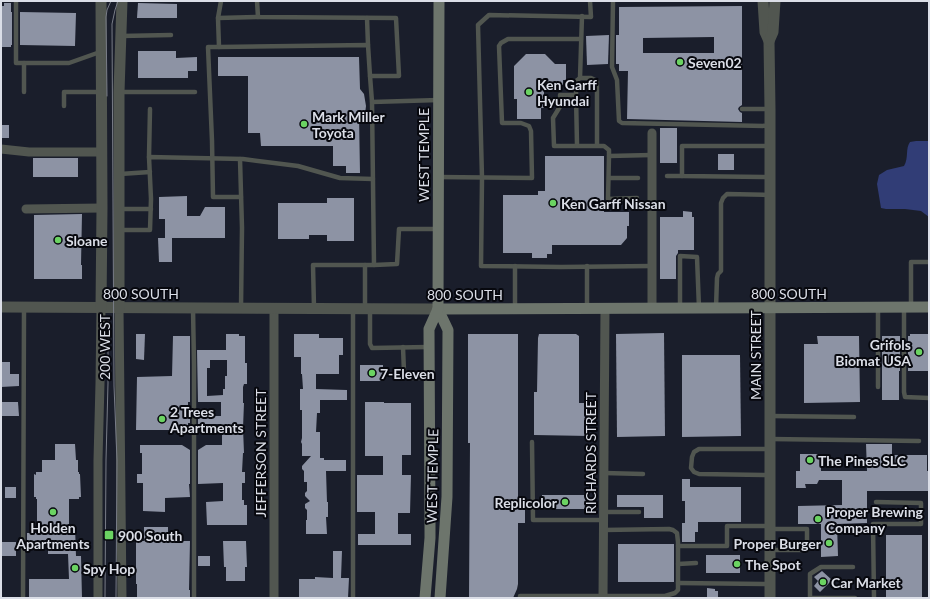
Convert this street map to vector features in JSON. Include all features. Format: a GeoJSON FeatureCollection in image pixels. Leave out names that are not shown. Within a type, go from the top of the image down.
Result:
{"type":"FeatureCollection","features":[{"type":"Feature","properties":{"kind":"main road","name":"WEST TEMPLE"},"geometry":{"type":"LineString","coordinates":[[426,598],[430,538],[429,330],[438,309],[439,1]]}},
{"type":"Feature","properties":{"kind":"main road","name":"800 SOUTH"},"geometry":{"type":"LineString","coordinates":[[438,309],[929,307]]}},
{"type":"Feature","properties":{"kind":"main road","name":"WEST TEMPLE"},"geometry":{"type":"LineString","coordinates":[[438,309],[448,330],[447,497],[440,598]]}},
{"type":"Feature","properties":{"kind":"street","name":"200 WEST"},"geometry":{"type":"LineString","coordinates":[[98,598],[98,460],[102,208],[101,1]]}},
{"type":"Feature","properties":{"kind":"street","name":"200 WEST"},"geometry":{"type":"LineString","coordinates":[[122,1],[119,92],[119,376],[121,433],[122,598]]}},
{"type":"Feature","properties":{"kind":"street","name":"MAIN STREET"},"geometry":{"type":"LineString","coordinates":[[763,1],[765,32],[769,41],[770,109],[770,598]]}},
{"type":"Feature","properties":{"kind":"street","name":"MAIN STREET"},"geometry":{"type":"LineString","coordinates":[[769,41],[773,32],[775,1]]}},
{"type":"Feature","properties":{"kind":"street"},"geometry":{"type":"LineString","coordinates":[[652,134],[652,308]]}},
{"type":"Feature","properties":{"kind":"street"},"geometry":{"type":"LineString","coordinates":[[1,149],[29,152],[102,152]]}},
{"type":"Feature","properties":{"kind":"street"},"geometry":{"type":"LineString","coordinates":[[26,208],[102,208]]}},
{"type":"Feature","properties":{"kind":"street","name":"800 SOUTH"},"geometry":{"type":"LineString","coordinates":[[1,307],[438,309]]}},
{"type":"Feature","properties":{"kind":"street","name":"JEFFERSON STREET"},"geometry":{"type":"LineString","coordinates":[[274,308],[274,598]]}},
{"type":"Feature","properties":{"kind":"street","name":"RICHARDS STREET"},"geometry":{"type":"LineString","coordinates":[[603,597],[605,308]]}},
{"type":"Feature","properties":{"kind":"lane"},"geometry":{"type":"LineString","coordinates":[[16,1],[16,62],[69,63],[102,51]]}},
{"type":"Feature","properties":{"kind":"lane"},"geometry":{"type":"LineString","coordinates":[[219,47],[218,18],[221,1]]}},
{"type":"Feature","properties":{"kind":"lane"},"geometry":{"type":"LineString","coordinates":[[257,1],[258,17]]}},
{"type":"Feature","properties":{"kind":"lane"},"geometry":{"type":"LineString","coordinates":[[590,1],[591,17],[489,15],[478,25],[482,178],[481,266],[652,266]]}},
{"type":"Feature","properties":{"kind":"lane"},"geometry":{"type":"LineString","coordinates":[[613,1],[612,67],[617,80],[619,121],[622,123],[769,126]]}},
{"type":"Feature","properties":{"kind":"lane"},"geometry":{"type":"LineString","coordinates":[[577,146],[576,81],[580,78],[582,16]]}},
{"type":"Feature","properties":{"kind":"lane"},"geometry":{"type":"LineString","coordinates":[[218,18],[396,18],[399,76],[370,76]]}},
{"type":"Feature","properties":{"kind":"lane"},"geometry":{"type":"LineString","coordinates":[[367,18],[372,102],[374,265]]}},
{"type":"Feature","properties":{"kind":"lane"},"geometry":{"type":"LineString","coordinates":[[121,36],[172,35]]}},
{"type":"Feature","properties":{"kind":"lane"},"geometry":{"type":"LineString","coordinates":[[438,177],[532,178],[531,131],[529,126],[521,123],[502,123],[499,46],[501,43],[508,40],[581,40]]}},
{"type":"Feature","properties":{"kind":"lane"},"geometry":{"type":"LineString","coordinates":[[241,197],[213,197],[208,47],[368,45]]}},
{"type":"Feature","properties":{"kind":"lane"},"geometry":{"type":"LineString","coordinates":[[24,62],[24,92]]}},
{"type":"Feature","properties":{"kind":"lane"},"geometry":{"type":"LineString","coordinates":[[580,78],[591,78],[597,81],[597,145]]}},
{"type":"Feature","properties":{"kind":"lane"},"geometry":{"type":"LineString","coordinates":[[64,106],[64,92],[102,92]]}},
{"type":"Feature","properties":{"kind":"lane"},"geometry":{"type":"LineString","coordinates":[[119,92],[195,92]]}},
{"type":"Feature","properties":{"kind":"lane"},"geometry":{"type":"LineString","coordinates":[[576,95],[560,95],[561,105],[553,118],[554,146],[604,146],[609,150],[608,199],[637,198]]}},
{"type":"Feature","properties":{"kind":"lane"},"geometry":{"type":"LineString","coordinates":[[372,102],[439,100]]}},
{"type":"Feature","properties":{"kind":"lane"},"geometry":{"type":"LineString","coordinates":[[119,230],[150,230],[150,109]]}},
{"type":"Feature","properties":{"kind":"lane"},"geometry":{"type":"LineString","coordinates":[[742,109],[770,109]]}},
{"type":"Feature","properties":{"kind":"lane"},"geometry":{"type":"LineString","coordinates":[[682,176],[682,146],[770,146]]}},
{"type":"Feature","properties":{"kind":"lane"},"geometry":{"type":"LineString","coordinates":[[609,156],[652,155]]}},
{"type":"Feature","properties":{"kind":"lane"},"geometry":{"type":"LineString","coordinates":[[150,157],[240,159],[298,166],[340,178],[373,179]]}},
{"type":"Feature","properties":{"kind":"lane"},"geometry":{"type":"LineString","coordinates":[[240,159],[242,228],[241,308]]}},
{"type":"Feature","properties":{"kind":"lane"},"geometry":{"type":"LineString","coordinates":[[119,174],[150,172]]}},
{"type":"Feature","properties":{"kind":"lane"},"geometry":{"type":"LineString","coordinates":[[667,176],[770,177]]}},
{"type":"Feature","properties":{"kind":"lane"},"geometry":{"type":"LineString","coordinates":[[609,178],[638,178]]}},
{"type":"Feature","properties":{"kind":"lane"},"geometry":{"type":"LineString","coordinates":[[716,308],[717,278],[721,271],[723,198],[727,194],[770,195]]}},
{"type":"Feature","properties":{"kind":"lane"},"geometry":{"type":"LineString","coordinates":[[119,209],[151,209]]}},
{"type":"Feature","properties":{"kind":"lane"},"geometry":{"type":"LineString","coordinates":[[314,308],[313,265],[397,264],[399,229],[438,229]]}},
{"type":"Feature","properties":{"kind":"lane"},"geometry":{"type":"LineString","coordinates":[[680,308],[680,256],[697,257],[699,308]]}},
{"type":"Feature","properties":{"kind":"lane"},"geometry":{"type":"LineString","coordinates":[[929,262],[911,262],[904,392],[905,397],[908,398],[929,398]]}},
{"type":"Feature","properties":{"kind":"lane"},"geometry":{"type":"LineString","coordinates":[[365,265],[370,344],[372,348],[429,347]]}},
{"type":"Feature","properties":{"kind":"lane"},"geometry":{"type":"LineString","coordinates":[[515,266],[515,309]]}},
{"type":"Feature","properties":{"kind":"lane"},"geometry":{"type":"LineString","coordinates":[[587,266],[587,308]]}},
{"type":"Feature","properties":{"kind":"lane"},"geometry":{"type":"LineString","coordinates":[[23,598],[24,307]]}},
{"type":"Feature","properties":{"kind":"lane"},"geometry":{"type":"LineString","coordinates":[[878,307],[878,387]]}},
{"type":"Feature","properties":{"kind":"lane"},"geometry":{"type":"LineString","coordinates":[[193,308],[194,598]]}},
{"type":"Feature","properties":{"kind":"lane"},"geometry":{"type":"LineString","coordinates":[[353,309],[353,598]]}},
{"type":"Feature","properties":{"kind":"lane"},"geometry":{"type":"LineString","coordinates":[[403,347],[405,376],[409,378],[430,378]]}},
{"type":"Feature","properties":{"kind":"lane"},"geometry":{"type":"LineString","coordinates":[[770,416],[854,417]]}},
{"type":"Feature","properties":{"kind":"lane"},"geometry":{"type":"LineString","coordinates":[[770,475],[699,474],[694,472],[692,468],[692,457],[694,452],[699,449],[770,444],[919,441]]}},
{"type":"Feature","properties":{"kind":"lane"},"geometry":{"type":"LineString","coordinates":[[532,442],[533,520],[603,516],[639,512]]}},
{"type":"Feature","properties":{"kind":"lane"},"geometry":{"type":"LineString","coordinates":[[604,473],[643,474]]}},
{"type":"Feature","properties":{"kind":"lane"},"geometry":{"type":"LineString","coordinates":[[874,598],[873,524],[921,524],[921,503],[876,502]]}},
{"type":"Feature","properties":{"kind":"lane"},"geometry":{"type":"LineString","coordinates":[[678,546],[727,546],[727,526],[807,529],[807,550],[770,550]]}},
{"type":"Feature","properties":{"kind":"lane"},"geometry":{"type":"LineString","coordinates":[[520,598],[520,596],[675,596],[678,590],[677,533],[673,530],[603,530]]}},
{"type":"Feature","properties":{"kind":"lane"},"geometry":{"type":"LineString","coordinates":[[678,564],[696,563]]}},
{"type":"Feature","properties":{"kind":"lane"},"geometry":{"type":"LineString","coordinates":[[853,567],[821,567],[810,574],[810,598],[855,598]]}},
{"type":"Feature","properties":{"kind":"lane"},"geometry":{"type":"LineString","coordinates":[[678,583],[770,584]]}},
{"type":"Feature","properties":{"kind":"water"},"geometry":{"type":"Polygon","coordinates":[[[929,141],[929,217],[921,211],[881,208],[877,184],[879,175],[887,170],[904,166],[910,142],[929,141]]]}},
{"type":"Feature","properties":{"kind":"building"},"geometry":{"type":"Polygon","coordinates":[[[4,3],[11,3],[11,47],[1,47],[1,6],[4,6],[4,3]]]}},
{"type":"Feature","properties":{"kind":"building"},"geometry":{"type":"Polygon","coordinates":[[[138,3],[177,4],[177,18],[137,18],[138,3]]]}},
{"type":"Feature","properties":{"kind":"building","name":"Seven02"},"geometry":{"type":"Polygon","coordinates":[[[742,6],[742,105],[738,109],[742,113],[742,122],[627,119],[628,71],[619,71],[619,64],[616,64],[616,35],[619,35],[619,7],[742,6]],[[714,37],[643,38],[643,53],[714,53],[714,37]]]}},
{"type":"Feature","properties":{"kind":"building"},"geometry":{"type":"Polygon","coordinates":[[[20,12],[76,13],[75,46],[20,45],[20,12]]]}},
{"type":"Feature","properties":{"kind":"building"},"geometry":{"type":"Polygon","coordinates":[[[609,35],[608,64],[587,65],[586,36],[609,35]]]}},
{"type":"Feature","properties":{"kind":"building"},"geometry":{"type":"Polygon","coordinates":[[[138,51],[176,51],[176,58],[197,57],[197,71],[188,71],[188,78],[138,78],[138,51]]]}},
{"type":"Feature","properties":{"kind":"building","name":"Ken Garff Hyundai"},"geometry":{"type":"Polygon","coordinates":[[[526,54],[545,54],[555,64],[566,64],[566,80],[563,80],[563,85],[544,85],[544,108],[541,108],[541,119],[517,119],[517,99],[514,99],[514,66],[526,54]]]}},
{"type":"Feature","properties":{"kind":"building","name":"Mark Miller Toyota"},"geometry":{"type":"Polygon","coordinates":[[[218,57],[359,57],[360,89],[364,94],[366,106],[365,114],[359,114],[360,173],[346,173],[346,166],[333,166],[333,146],[261,146],[260,133],[248,133],[248,76],[218,76],[218,57]]]}},
{"type":"Feature","properties":{"kind":"building"},"geometry":{"type":"Polygon","coordinates":[[[1,125],[9,125],[9,138],[1,138],[1,125]]]}},
{"type":"Feature","properties":{"kind":"building"},"geometry":{"type":"Polygon","coordinates":[[[660,128],[677,128],[677,163],[660,163],[660,128]]]}},
{"type":"Feature","properties":{"kind":"building"},"geometry":{"type":"Polygon","coordinates":[[[718,154],[734,154],[734,170],[718,170],[718,154]]]}},
{"type":"Feature","properties":{"kind":"building","name":"Ken Garff Nissan"},"geometry":{"type":"Polygon","coordinates":[[[545,156],[604,156],[604,212],[629,212],[627,238],[621,245],[552,245],[552,254],[547,254],[547,258],[532,258],[532,253],[503,253],[503,195],[538,195],[538,191],[545,191],[545,156]]]}},
{"type":"Feature","properties":{"kind":"building"},"geometry":{"type":"Polygon","coordinates":[[[33,158],[78,158],[78,177],[33,177],[33,158]]]}},
{"type":"Feature","properties":{"kind":"building"},"geometry":{"type":"Polygon","coordinates":[[[187,196],[187,216],[200,216],[205,207],[225,207],[225,238],[165,238],[165,219],[159,219],[159,197],[187,196]]]}},
{"type":"Feature","properties":{"kind":"building"},"geometry":{"type":"Polygon","coordinates":[[[327,198],[354,198],[354,241],[327,241],[327,235],[309,235],[309,239],[278,239],[278,203],[327,203],[327,198]]]}},
{"type":"Feature","properties":{"kind":"building"},"geometry":{"type":"Polygon","coordinates":[[[683,211],[692,212],[692,217],[694,217],[694,250],[678,250],[676,256],[676,279],[660,279],[660,217],[683,217],[683,211]]]}},
{"type":"Feature","properties":{"kind":"building","name":"Sloane"},"geometry":{"type":"Polygon","coordinates":[[[82,214],[82,279],[34,279],[34,215],[82,214]]]}},
{"type":"Feature","properties":{"kind":"building"},"geometry":{"type":"Polygon","coordinates":[[[158,238],[172,238],[172,262],[159,262],[158,238]]]}},
{"type":"Feature","properties":{"kind":"building"},"geometry":{"type":"Polygon","coordinates":[[[664,333],[665,436],[617,437],[616,334],[664,333]]]}},
{"type":"Feature","properties":{"kind":"building"},"geometry":{"type":"Polygon","coordinates":[[[136,334],[145,334],[144,360],[136,359],[136,334]]]}},
{"type":"Feature","properties":{"kind":"building"},"geometry":{"type":"Polygon","coordinates":[[[226,334],[239,334],[239,336],[245,336],[247,384],[244,384],[243,387],[244,453],[242,472],[245,472],[245,483],[242,483],[242,500],[244,500],[244,505],[247,505],[247,525],[207,525],[206,502],[223,501],[223,483],[198,484],[198,450],[206,445],[222,445],[222,428],[221,424],[198,424],[198,416],[221,416],[221,402],[198,402],[197,350],[226,350],[226,334]],[[210,360],[210,368],[207,368],[207,396],[223,395],[223,389],[225,389],[225,376],[227,376],[227,360],[210,360]]]}},
{"type":"Feature","properties":{"kind":"building"},"geometry":{"type":"Polygon","coordinates":[[[294,334],[319,334],[319,338],[343,338],[343,355],[339,355],[339,374],[316,374],[316,389],[347,390],[347,400],[320,400],[320,413],[317,413],[316,432],[320,432],[320,458],[324,458],[324,460],[346,460],[346,471],[326,471],[328,502],[328,517],[326,517],[327,534],[306,534],[307,510],[305,508],[305,504],[310,501],[305,496],[307,491],[307,482],[304,482],[304,471],[302,466],[311,456],[302,456],[302,410],[300,410],[300,389],[303,389],[301,357],[294,357],[294,334]]]}},
{"type":"Feature","properties":{"kind":"building"},"geometry":{"type":"Polygon","coordinates":[[[468,334],[518,334],[518,503],[525,503],[525,523],[518,523],[518,584],[513,598],[469,598],[470,443],[468,443],[468,334]]]}},
{"type":"Feature","properties":{"kind":"building"},"geometry":{"type":"Polygon","coordinates":[[[539,334],[576,334],[579,336],[579,403],[589,403],[589,436],[534,435],[534,392],[537,392],[539,334]]]}},
{"type":"Feature","properties":{"kind":"building","name":"Grifols Biomat USA"},"geometry":{"type":"Polygon","coordinates":[[[910,334],[929,334],[929,371],[908,371],[908,336],[910,336],[910,334]]]}},
{"type":"Feature","properties":{"kind":"building"},"geometry":{"type":"Polygon","coordinates":[[[173,336],[190,336],[190,402],[188,402],[188,416],[190,416],[190,423],[186,426],[186,430],[136,430],[137,377],[172,376],[173,336]]]}},
{"type":"Feature","properties":{"kind":"building"},"geometry":{"type":"Polygon","coordinates":[[[817,336],[859,336],[860,402],[804,403],[804,344],[818,344],[817,336]]]}},
{"type":"Feature","properties":{"kind":"building"},"geometry":{"type":"Polygon","coordinates":[[[882,336],[900,336],[899,400],[882,400],[882,336]]]}},
{"type":"Feature","properties":{"kind":"building"},"geometry":{"type":"Polygon","coordinates":[[[682,355],[740,355],[741,436],[682,437],[682,355]]]}},
{"type":"Feature","properties":{"kind":"building"},"geometry":{"type":"Polygon","coordinates":[[[1,362],[10,362],[10,374],[19,374],[19,386],[1,387],[1,362]]]}},
{"type":"Feature","properties":{"kind":"building","name":"7-Eleven"},"geometry":{"type":"Polygon","coordinates":[[[360,365],[383,365],[383,381],[360,381],[360,365]]]}},
{"type":"Feature","properties":{"kind":"building"},"geometry":{"type":"Polygon","coordinates":[[[1,402],[18,402],[19,416],[1,416],[1,402]]]}},
{"type":"Feature","properties":{"kind":"building"},"geometry":{"type":"Polygon","coordinates":[[[365,402],[411,403],[411,455],[402,455],[402,475],[411,475],[410,513],[398,513],[398,534],[411,534],[411,545],[358,545],[358,534],[375,534],[375,512],[357,512],[357,475],[383,475],[383,456],[365,456],[365,402]]]}},
{"type":"Feature","properties":{"kind":"building"},"geometry":{"type":"Polygon","coordinates":[[[55,444],[75,444],[76,460],[78,460],[81,497],[79,497],[79,499],[69,499],[69,527],[75,527],[76,556],[81,556],[82,598],[29,598],[29,579],[69,579],[68,554],[48,554],[48,541],[27,541],[27,533],[37,533],[37,499],[34,497],[34,474],[36,475],[36,472],[42,472],[42,460],[55,460],[55,444]]]}},
{"type":"Feature","properties":{"kind":"building"},"geometry":{"type":"Polygon","coordinates":[[[866,444],[892,444],[892,455],[927,455],[929,491],[867,491],[867,523],[837,524],[838,556],[821,557],[821,524],[798,524],[798,506],[842,505],[842,480],[819,480],[817,484],[805,484],[806,488],[796,488],[796,471],[800,471],[800,454],[821,454],[821,471],[867,471],[866,444]]]}},
{"type":"Feature","properties":{"kind":"building"},"geometry":{"type":"Polygon","coordinates":[[[140,445],[182,445],[190,450],[190,497],[165,498],[165,512],[143,511],[143,483],[137,483],[137,474],[142,474],[142,453],[140,453],[140,445]]]}},
{"type":"Feature","properties":{"kind":"building"},"geometry":{"type":"Polygon","coordinates":[[[682,479],[690,479],[690,487],[741,487],[741,522],[698,522],[698,532],[695,532],[695,542],[682,542],[682,523],[685,523],[685,501],[682,501],[682,479]]]}},
{"type":"Feature","properties":{"kind":"building"},"geometry":{"type":"Polygon","coordinates":[[[5,487],[16,487],[16,498],[5,498],[5,487]]]}},
{"type":"Feature","properties":{"kind":"building","name":"Replicolor"},"geometry":{"type":"Polygon","coordinates":[[[542,495],[589,495],[589,509],[542,509],[542,495]]]}},
{"type":"Feature","properties":{"kind":"building"},"geometry":{"type":"Polygon","coordinates":[[[617,495],[663,495],[663,518],[644,518],[644,507],[617,507],[617,495]]]}},
{"type":"Feature","properties":{"kind":"building"},"geometry":{"type":"Polygon","coordinates":[[[144,527],[168,527],[168,541],[190,541],[190,598],[137,598],[136,541],[144,541],[144,527]]]}},
{"type":"Feature","properties":{"kind":"building"},"geometry":{"type":"Polygon","coordinates":[[[886,535],[922,535],[922,598],[886,598],[886,535]]]}},
{"type":"Feature","properties":{"kind":"building"},"geometry":{"type":"Polygon","coordinates":[[[223,541],[246,541],[247,567],[245,567],[245,581],[226,581],[223,541]]]}},
{"type":"Feature","properties":{"kind":"building"},"geometry":{"type":"Polygon","coordinates":[[[1,542],[16,542],[16,556],[1,556],[1,542]]]}},
{"type":"Feature","properties":{"kind":"building"},"geometry":{"type":"Polygon","coordinates":[[[618,544],[674,544],[674,582],[618,582],[618,544]]]}},
{"type":"Feature","properties":{"kind":"building"},"geometry":{"type":"Polygon","coordinates":[[[333,551],[342,551],[341,578],[349,578],[348,598],[299,598],[299,579],[315,579],[315,577],[333,578],[333,551]]]}},
{"type":"Feature","properties":{"kind":"building"},"geometry":{"type":"Polygon","coordinates":[[[706,555],[740,555],[740,573],[706,573],[706,555]]]}},
{"type":"Feature","properties":{"kind":"building"},"geometry":{"type":"Polygon","coordinates":[[[198,556],[210,556],[210,566],[198,566],[198,556]]]}},
{"type":"Feature","properties":{"kind":"building","name":"Car Market"},"geometry":{"type":"Polygon","coordinates":[[[822,571],[832,580],[820,592],[814,586],[818,581],[814,577],[822,571]]]}},
{"type":"Feature","properties":{"kind":"building"},"geometry":{"type":"Polygon","coordinates":[[[707,588],[718,591],[718,598],[707,598],[707,588]]]}},
{"type":"Feature","properties":{"kind":"tram line"},"geometry":{"type":"LineString","coordinates":[[107,96],[106,17],[111,1]]}},
{"type":"Feature","properties":{"kind":"tram line"},"geometry":{"type":"LineString","coordinates":[[116,598],[117,460],[114,386],[112,24],[118,1]]}},
{"type":"Feature","properties":{"kind":"tram line"},"geometry":{"type":"LineString","coordinates":[[105,598],[108,318]]}},
{"type":"Feature","properties":{"kind":"place","name":"Seven02"},"geometry":{"type":"Point","coordinates":[680,62]}},
{"type":"Feature","properties":{"kind":"place","name":"Ken Garff Hyundai"},"geometry":{"type":"Point","coordinates":[529,92]}},
{"type":"Feature","properties":{"kind":"place","name":"Mark Miller Toyota"},"geometry":{"type":"Point","coordinates":[304,124]}},
{"type":"Feature","properties":{"kind":"place","name":"Ken Garff Nissan"},"geometry":{"type":"Point","coordinates":[553,203]}},
{"type":"Feature","properties":{"kind":"place","name":"Sloane"},"geometry":{"type":"Point","coordinates":[58,240]}},
{"type":"Feature","properties":{"kind":"place","name":"Grifols Biomat USA"},"geometry":{"type":"Point","coordinates":[919,352]}},
{"type":"Feature","properties":{"kind":"place","name":"7-Eleven"},"geometry":{"type":"Point","coordinates":[372,373]}},
{"type":"Feature","properties":{"kind":"place","name":"2 Trees Apartments"},"geometry":{"type":"Point","coordinates":[162,419]}},
{"type":"Feature","properties":{"kind":"place","name":"The Pines SLC"},"geometry":{"type":"Point","coordinates":[810,460]}},
{"type":"Feature","properties":{"kind":"place","name":"Replicolor"},"geometry":{"type":"Point","coordinates":[565,502]}},
{"type":"Feature","properties":{"kind":"place","name":"Holden Apartments"},"geometry":{"type":"Point","coordinates":[53,512]}},
{"type":"Feature","properties":{"kind":"place","name":"Proper Brewing Company"},"geometry":{"type":"Point","coordinates":[818,519]}},
{"type":"Feature","properties":{"kind":"place","name":"900 South"},"geometry":{"type":"Point","coordinates":[109,535]}},
{"type":"Feature","properties":{"kind":"place","name":"Proper Burger"},"geometry":{"type":"Point","coordinates":[829,543]}},
{"type":"Feature","properties":{"kind":"place","name":"The Spot"},"geometry":{"type":"Point","coordinates":[737,564]}},
{"type":"Feature","properties":{"kind":"place","name":"Spy Hop"},"geometry":{"type":"Point","coordinates":[75,568]}},
{"type":"Feature","properties":{"kind":"place","name":"Car Market"},"geometry":{"type":"Point","coordinates":[823,582]}}]}
